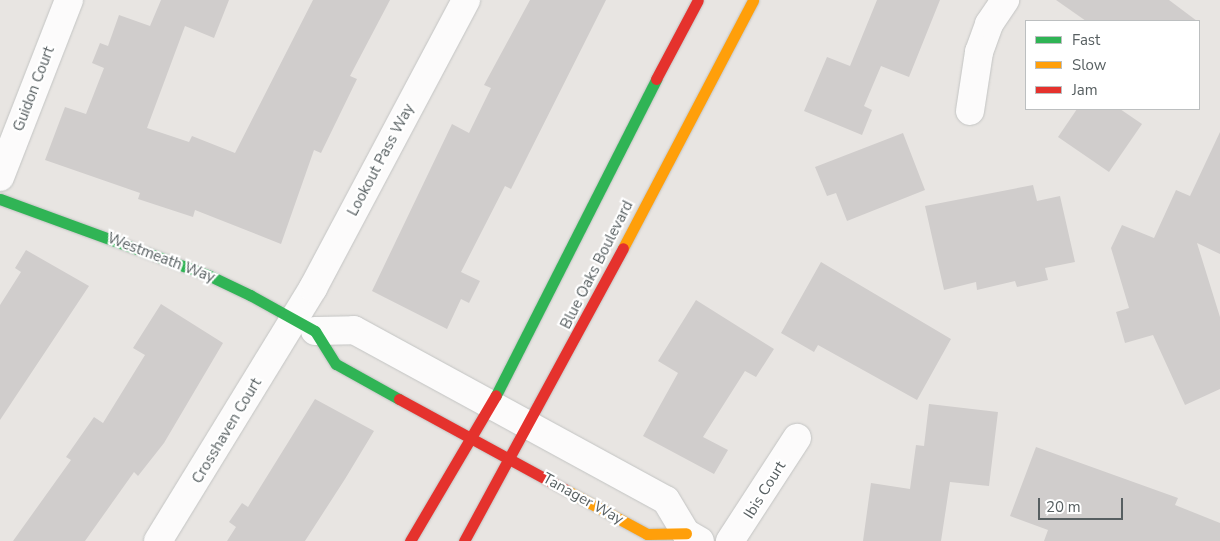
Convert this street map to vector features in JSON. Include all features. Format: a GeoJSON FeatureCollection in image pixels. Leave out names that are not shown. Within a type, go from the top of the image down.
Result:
{"type":"FeatureCollection","features":[{"type":"Feature","properties":{"kind":"main road"},"geometry":{"type":"LineString","coordinates":[[410,541],[491,404],[598,188],[698,0]]}},
{"type":"Feature","properties":{"kind":"main road","name":"Blue Oaks Boulevard"},"geometry":{"type":"LineString","coordinates":[[464,541],[511,460],[753,0]]}},
{"type":"Feature","properties":{"kind":"main road","name":"Westmeath Way"},"geometry":{"type":"LineString","coordinates":[[0,199],[208,275],[305,325]]}},
{"type":"Feature","properties":{"kind":"main road"},"geometry":{"type":"LineString","coordinates":[[305,325],[336,364],[472,438]]}},
{"type":"Feature","properties":{"kind":"main road","name":"Tanager Way"},"geometry":{"type":"LineString","coordinates":[[472,438],[647,534],[693,537]]}},
{"type":"Feature","properties":{"kind":"street","name":"Guidon Court"},"geometry":{"type":"LineString","coordinates":[[0,177],[69,0]]}},
{"type":"Feature","properties":{"kind":"street","name":"Lookout Pass Way"},"geometry":{"type":"LineString","coordinates":[[305,325],[466,0]]}},
{"type":"Feature","properties":{"kind":"street"},"geometry":{"type":"LineString","coordinates":[[970,111],[979,52],[989,24],[1005,0]]}},
{"type":"Feature","properties":{"kind":"street","name":"Westmeath Way"},"geometry":{"type":"LineString","coordinates":[[305,325],[354,330],[529,426]]}},
{"type":"Feature","properties":{"kind":"street","name":"Crosshaven Court"},"geometry":{"type":"LineString","coordinates":[[158,541],[305,325]]}},
{"type":"Feature","properties":{"kind":"street","name":"Tanager Way"},"geometry":{"type":"LineString","coordinates":[[529,426],[666,500],[693,537]]}},
{"type":"Feature","properties":{"kind":"street","name":"Ibis Court"},"geometry":{"type":"LineString","coordinates":[[730,541],[797,438]]}},
{"type":"Feature","properties":{"kind":"building"},"geometry":{"type":"Polygon","coordinates":[[[161,0],[229,0],[214,38],[185,26],[147,128],[189,142],[192,136],[235,153],[313,0],[390,0],[350,76],[357,79],[321,153],[314,150],[281,244],[195,210],[193,217],[138,199],[140,193],[45,160],[65,107],[86,114],[104,68],[92,63],[100,43],[108,46],[119,15],[150,26],[161,0]]]}},
{"type":"Feature","properties":{"kind":"building"},"geometry":{"type":"Polygon","coordinates":[[[530,0],[606,0],[511,189],[505,186],[461,272],[480,281],[469,303],[461,299],[447,329],[372,291],[452,124],[469,133],[491,88],[484,85],[530,0]]]}},
{"type":"Feature","properties":{"kind":"building"},"geometry":{"type":"Polygon","coordinates":[[[877,0],[940,0],[909,77],[881,66],[864,106],[872,110],[862,135],[804,111],[827,57],[850,66],[877,0]]]}},
{"type":"Feature","properties":{"kind":"building"},"geometry":{"type":"Polygon","coordinates":[[[1056,0],[1169,0],[1196,20],[1085,20],[1056,0]]]}},
{"type":"Feature","properties":{"kind":"building"},"geometry":{"type":"Polygon","coordinates":[[[1076,110],[1121,110],[1142,124],[1109,172],[1058,137],[1076,110]]]}},
{"type":"Feature","properties":{"kind":"building"},"geometry":{"type":"Polygon","coordinates":[[[1220,132],[1220,254],[1197,243],[1220,317],[1220,389],[1185,405],[1153,335],[1125,343],[1116,312],[1129,308],[1111,248],[1122,225],[1154,238],[1176,190],[1190,196],[1220,132]]]}},
{"type":"Feature","properties":{"kind":"building"},"geometry":{"type":"Polygon","coordinates":[[[903,133],[925,190],[847,221],[836,193],[827,196],[815,167],[903,133]]]}},
{"type":"Feature","properties":{"kind":"building"},"geometry":{"type":"Polygon","coordinates":[[[1033,185],[1037,201],[1060,196],[1075,262],[1045,268],[1048,280],[1017,287],[1015,281],[977,290],[976,282],[944,290],[925,206],[1033,185]]]}},
{"type":"Feature","properties":{"kind":"building"},"geometry":{"type":"Polygon","coordinates":[[[26,250],[89,286],[0,420],[0,305],[21,272],[15,268],[26,250]]]}},
{"type":"Feature","properties":{"kind":"building"},"geometry":{"type":"Polygon","coordinates":[[[821,262],[951,339],[917,400],[818,345],[814,352],[781,333],[821,262]]]}},
{"type":"Feature","properties":{"kind":"building"},"geometry":{"type":"Polygon","coordinates":[[[696,300],[774,349],[756,377],[745,371],[703,437],[728,450],[714,474],[643,436],[678,373],[658,361],[696,300]]]}},
{"type":"Feature","properties":{"kind":"building"},"geometry":{"type":"Polygon","coordinates":[[[161,304],[223,343],[164,443],[138,476],[134,472],[85,541],[13,541],[71,460],[66,457],[94,417],[103,423],[145,355],[133,348],[161,304]]]}},
{"type":"Feature","properties":{"kind":"building"},"geometry":{"type":"Polygon","coordinates":[[[315,399],[374,431],[345,479],[305,541],[227,541],[236,527],[229,522],[242,503],[248,507],[315,399]]]}},
{"type":"Feature","properties":{"kind":"building"},"geometry":{"type":"Polygon","coordinates":[[[929,404],[998,412],[989,486],[950,482],[941,541],[863,541],[871,483],[910,489],[916,445],[924,446],[929,404]]]}},
{"type":"Feature","properties":{"kind":"building"},"geometry":{"type":"Polygon","coordinates":[[[1036,447],[1178,498],[1175,505],[1220,523],[1220,541],[1044,541],[1048,530],[1010,516],[1036,447]]]}},
{"type":"Feature","properties":{"kind":"traffic: fast"},"geometry":{"type":"LineString","coordinates":[[496,395],[656,79]]}},
{"type":"Feature","properties":{"kind":"traffic: fast"},"geometry":{"type":"LineString","coordinates":[[0,199],[208,275],[250,295],[315,331],[336,364],[399,399]]}},
{"type":"Feature","properties":{"kind":"traffic: slow"},"geometry":{"type":"LineString","coordinates":[[623,248],[753,0]]}},
{"type":"Feature","properties":{"kind":"traffic: slow"},"geometry":{"type":"LineString","coordinates":[[566,490],[647,534],[686,533]]}},
{"type":"Feature","properties":{"kind":"traffic: jam"},"geometry":{"type":"LineString","coordinates":[[656,79],[698,0]]}},
{"type":"Feature","properties":{"kind":"traffic: jam"},"geometry":{"type":"LineString","coordinates":[[464,541],[623,248]]}},
{"type":"Feature","properties":{"kind":"traffic: jam"},"geometry":{"type":"LineString","coordinates":[[410,541],[496,395]]}},
{"type":"Feature","properties":{"kind":"traffic: jam"},"geometry":{"type":"LineString","coordinates":[[399,399],[566,490]]}}]}
